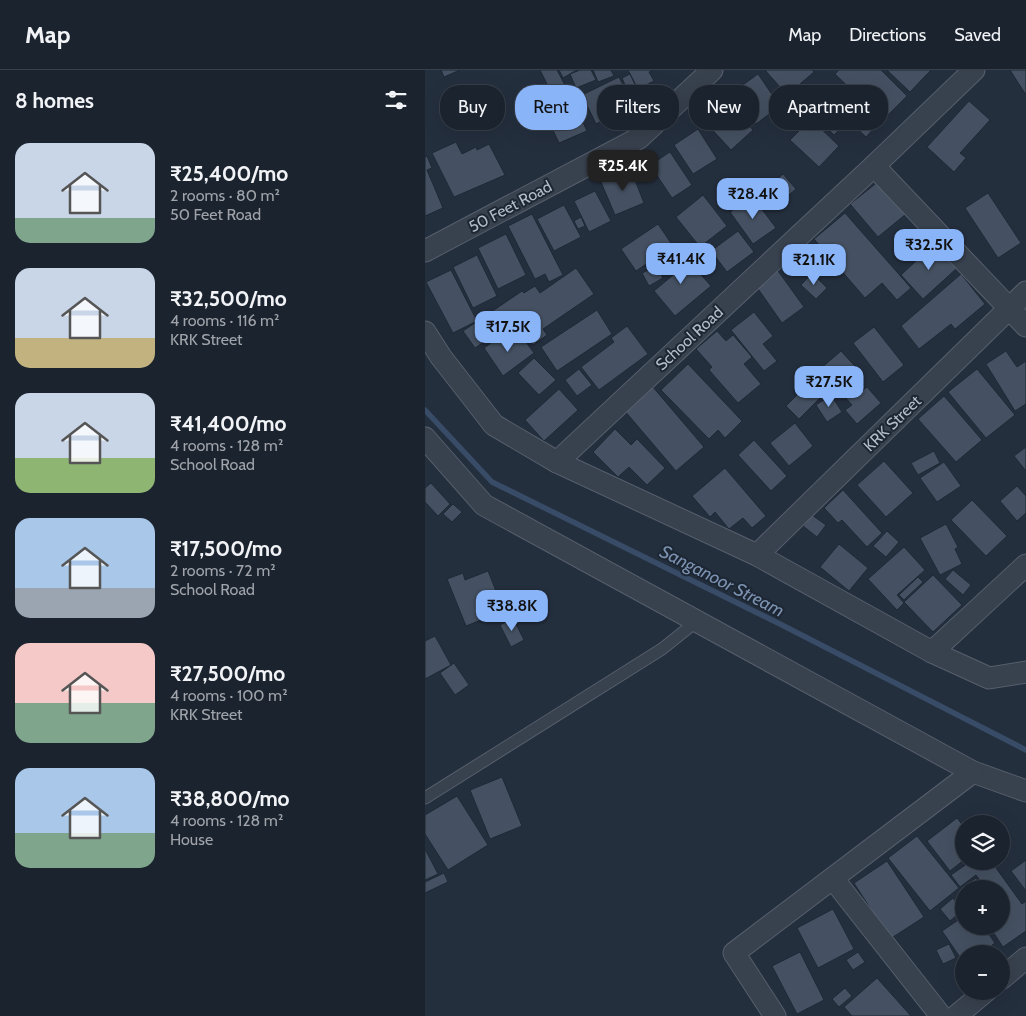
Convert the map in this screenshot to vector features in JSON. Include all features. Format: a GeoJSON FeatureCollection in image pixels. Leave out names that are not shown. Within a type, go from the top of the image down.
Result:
{"type":"FeatureCollection","features":[{"type":"Feature","properties":{"kind":"street","name":"50 Feet Road"},"geometry":{"type":"LineString","coordinates":[[425,251],[639,138],[712,70]]}},
{"type":"Feature","properties":{"kind":"street","name":"School Road"},"geometry":{"type":"LineString","coordinates":[[557,462],[974,70]]}},
{"type":"Feature","properties":{"kind":"street"},"geometry":{"type":"LineString","coordinates":[[874,166],[1026,326]]}},
{"type":"Feature","properties":{"kind":"street","name":"KRK Street"},"geometry":{"type":"LineString","coordinates":[[757,555],[1026,292]]}},
{"type":"Feature","properties":{"kind":"street"},"geometry":{"type":"LineString","coordinates":[[425,332],[441,357],[494,425],[557,462],[757,555],[932,652],[989,678],[1026,672]]}},
{"type":"Feature","properties":{"kind":"street"},"geometry":{"type":"LineString","coordinates":[[425,438],[484,506],[973,772],[1026,791]]}},
{"type":"Feature","properties":{"kind":"street"},"geometry":{"type":"LineString","coordinates":[[932,652],[1026,565]]}},
{"type":"Feature","properties":{"kind":"street"},"geometry":{"type":"LineString","coordinates":[[775,1016],[734,954],[834,880],[973,772]]}},
{"type":"Feature","properties":{"kind":"street"},"geometry":{"type":"LineString","coordinates":[[834,880],[941,1016]]}},
{"type":"Feature","properties":{"kind":"street"},"geometry":{"type":"LineString","coordinates":[[1010,971],[1026,958]]}},
{"type":"Feature","properties":{"kind":"street"},"geometry":{"type":"LineString","coordinates":[[956,1016],[975,1000]]}},
{"type":"Feature","properties":{"kind":"lane"},"geometry":{"type":"LineString","coordinates":[[425,798],[662,649],[697,621]]}},
{"type":"Feature","properties":{"kind":"building"},"geometry":{"type":"Polygon","coordinates":[[[441,70],[460,70],[444,77],[441,70]]]}},
{"type":"Feature","properties":{"kind":"building"},"geometry":{"type":"Polygon","coordinates":[[[540,70],[557,70],[565,85],[548,85],[540,70]]]}},
{"type":"Feature","properties":{"kind":"building"},"geometry":{"type":"Polygon","coordinates":[[[559,70],[577,70],[563,78],[559,70]]]}},
{"type":"Feature","properties":{"kind":"building"},"geometry":{"type":"Polygon","coordinates":[[[580,70],[591,70],[596,80],[584,85],[575,85],[570,74],[580,70]]]}},
{"type":"Feature","properties":{"kind":"building"},"geometry":{"type":"Polygon","coordinates":[[[593,70],[611,70],[614,76],[598,82],[593,70]]]}},
{"type":"Feature","properties":{"kind":"building"},"geometry":{"type":"Polygon","coordinates":[[[628,70],[653,70],[649,72],[654,81],[646,85],[636,85],[628,70]]]}},
{"type":"Feature","properties":{"kind":"building"},"geometry":{"type":"Polygon","coordinates":[[[765,70],[812,70],[814,72],[799,85],[778,85],[765,70]]]}},
{"type":"Feature","properties":{"kind":"building"},"geometry":{"type":"Polygon","coordinates":[[[839,70],[881,70],[907,96],[888,115],[888,85],[846,85],[835,74],[839,70]]]}},
{"type":"Feature","properties":{"kind":"building"},"geometry":{"type":"Polygon","coordinates":[[[887,70],[931,70],[910,92],[887,70]]]}},
{"type":"Feature","properties":{"kind":"building"},"geometry":{"type":"Polygon","coordinates":[[[1010,70],[1026,70],[1026,95],[1010,70]]]}},
{"type":"Feature","properties":{"kind":"building"},"geometry":{"type":"Polygon","coordinates":[[[630,74],[635,85],[625,85],[622,78],[630,74]]]}},
{"type":"Feature","properties":{"kind":"building"},"geometry":{"type":"Polygon","coordinates":[[[758,74],[769,90],[769,114],[759,122],[759,85],[743,85],[758,74]]]}},
{"type":"Feature","properties":{"kind":"building"},"geometry":{"type":"Polygon","coordinates":[[[619,77],[623,85],[603,85],[619,77]]]}},
{"type":"Feature","properties":{"kind":"building"},"geometry":{"type":"Polygon","coordinates":[[[597,88],[596,124],[587,105],[587,93],[597,88]]]}},
{"type":"Feature","properties":{"kind":"building"},"geometry":{"type":"Polygon","coordinates":[[[969,101],[990,120],[960,153],[966,158],[954,172],[927,147],[969,101]]]}},
{"type":"Feature","properties":{"kind":"building"},"geometry":{"type":"Polygon","coordinates":[[[553,130],[587,131],[559,143],[553,130]]]}},
{"type":"Feature","properties":{"kind":"building"},"geometry":{"type":"Polygon","coordinates":[[[699,130],[717,159],[693,174],[674,145],[699,130]]]}},
{"type":"Feature","properties":{"kind":"building"},"geometry":{"type":"Polygon","coordinates":[[[712,130],[753,130],[731,150],[712,130]]]}},
{"type":"Feature","properties":{"kind":"building"},"geometry":{"type":"Polygon","coordinates":[[[800,130],[822,130],[839,146],[819,167],[790,140],[800,130]]]}},
{"type":"Feature","properties":{"kind":"building"},"geometry":{"type":"Polygon","coordinates":[[[829,130],[839,130],[834,135],[829,130]]]}},
{"type":"Feature","properties":{"kind":"building"},"geometry":{"type":"Polygon","coordinates":[[[858,130],[872,130],[866,137],[858,130]]]}},
{"type":"Feature","properties":{"kind":"building"},"geometry":{"type":"Polygon","coordinates":[[[456,142],[462,154],[476,147],[477,150],[489,144],[505,175],[454,197],[432,153],[456,142]]]}},
{"type":"Feature","properties":{"kind":"building"},"geometry":{"type":"Polygon","coordinates":[[[670,152],[692,185],[672,198],[650,165],[670,152]]]}},
{"type":"Feature","properties":{"kind":"building"},"geometry":{"type":"Polygon","coordinates":[[[427,156],[432,168],[427,170],[443,208],[425,216],[425,157],[427,156]]]}},
{"type":"Feature","properties":{"kind":"building"},"geometry":{"type":"Polygon","coordinates":[[[631,170],[644,203],[615,215],[601,182],[631,170]]]}},
{"type":"Feature","properties":{"kind":"building"},"geometry":{"type":"Polygon","coordinates":[[[783,174],[796,189],[782,201],[769,186],[783,174]]]}},
{"type":"Feature","properties":{"kind":"building"},"geometry":{"type":"Polygon","coordinates":[[[879,181],[906,214],[878,237],[850,204],[879,181]]]}},
{"type":"Feature","properties":{"kind":"building"},"geometry":{"type":"Polygon","coordinates":[[[595,191],[611,221],[589,232],[574,201],[595,191]]]}},
{"type":"Feature","properties":{"kind":"building"},"geometry":{"type":"Polygon","coordinates":[[[988,193],[1021,243],[998,258],[965,208],[988,193]]]}},
{"type":"Feature","properties":{"kind":"building"},"geometry":{"type":"Polygon","coordinates":[[[703,195],[727,226],[700,247],[676,217],[703,195]]]}},
{"type":"Feature","properties":{"kind":"building"},"geometry":{"type":"Polygon","coordinates":[[[752,196],[776,228],[753,244],[730,212],[752,196]]]}},
{"type":"Feature","properties":{"kind":"building"},"geometry":{"type":"Polygon","coordinates":[[[564,205],[581,237],[554,251],[537,219],[564,205]]]}},
{"type":"Feature","properties":{"kind":"building"},"geometry":{"type":"Polygon","coordinates":[[[845,213],[911,288],[897,300],[882,283],[865,298],[814,239],[845,213]]]}},
{"type":"Feature","properties":{"kind":"building"},"geometry":{"type":"Polygon","coordinates":[[[532,214],[563,275],[549,282],[545,274],[535,279],[508,226],[532,214]]]}},
{"type":"Feature","properties":{"kind":"building"},"geometry":{"type":"Polygon","coordinates":[[[581,217],[585,226],[578,229],[574,221],[581,217]]]}},
{"type":"Feature","properties":{"kind":"building"},"geometry":{"type":"Polygon","coordinates":[[[658,224],[673,246],[636,271],[621,249],[658,224]]]}},
{"type":"Feature","properties":{"kind":"building"},"geometry":{"type":"Polygon","coordinates":[[[738,231],[754,252],[727,272],[711,251],[738,231]]]}},
{"type":"Feature","properties":{"kind":"building"},"geometry":{"type":"Polygon","coordinates":[[[506,234],[526,275],[498,289],[478,248],[506,234]]]}},
{"type":"Feature","properties":{"kind":"building"},"geometry":{"type":"Polygon","coordinates":[[[935,243],[957,268],[923,299],[901,275],[935,243]]]}},
{"type":"Feature","properties":{"kind":"building"},"geometry":{"type":"Polygon","coordinates":[[[680,251],[711,286],[675,316],[654,291],[673,275],[664,265],[680,251]]]}},
{"type":"Feature","properties":{"kind":"building"},"geometry":{"type":"Polygon","coordinates":[[[477,255],[497,296],[473,308],[453,267],[477,255]]]}},
{"type":"Feature","properties":{"kind":"building"},"geometry":{"type":"Polygon","coordinates":[[[773,264],[804,307],[782,323],[756,286],[773,264]]]}},
{"type":"Feature","properties":{"kind":"building"},"geometry":{"type":"Polygon","coordinates":[[[657,266],[663,278],[649,286],[642,273],[657,266]]]}},
{"type":"Feature","properties":{"kind":"building"},"geometry":{"type":"Polygon","coordinates":[[[576,268],[594,294],[543,329],[547,335],[533,345],[526,334],[519,339],[509,325],[475,348],[463,331],[522,291],[524,293],[535,286],[540,293],[576,268]]]}},
{"type":"Feature","properties":{"kind":"building"},"geometry":{"type":"Polygon","coordinates":[[[451,270],[477,321],[453,333],[426,282],[451,270]]]}},
{"type":"Feature","properties":{"kind":"building"},"geometry":{"type":"Polygon","coordinates":[[[812,273],[827,288],[816,299],[801,285],[812,273]]]}},
{"type":"Feature","properties":{"kind":"building"},"geometry":{"type":"Polygon","coordinates":[[[961,274],[985,304],[955,329],[951,324],[919,349],[901,326],[961,274]]]}},
{"type":"Feature","properties":{"kind":"building"},"geometry":{"type":"Polygon","coordinates":[[[597,310],[612,334],[557,371],[541,347],[597,310]]]}},
{"type":"Feature","properties":{"kind":"building"},"geometry":{"type":"Polygon","coordinates":[[[754,312],[773,336],[763,344],[777,361],[764,371],[731,330],[754,312]]]}},
{"type":"Feature","properties":{"kind":"building"},"geometry":{"type":"Polygon","coordinates":[[[627,326],[648,354],[599,390],[581,367],[614,342],[611,338],[627,326]]]}},
{"type":"Feature","properties":{"kind":"building"},"geometry":{"type":"Polygon","coordinates":[[[874,327],[904,365],[883,382],[853,343],[874,327]]]}},
{"type":"Feature","properties":{"kind":"building"},"geometry":{"type":"Polygon","coordinates":[[[507,331],[516,343],[523,338],[534,353],[503,376],[484,348],[507,331]]]}},
{"type":"Feature","properties":{"kind":"building"},"geometry":{"type":"Polygon","coordinates":[[[717,331],[726,341],[733,335],[752,357],[744,364],[761,384],[738,403],[709,370],[712,367],[696,349],[717,331]]]}},
{"type":"Feature","properties":{"kind":"building"},"geometry":{"type":"Polygon","coordinates":[[[841,351],[863,375],[853,384],[860,392],[867,387],[881,403],[857,424],[845,410],[852,405],[820,369],[841,351]]]}},
{"type":"Feature","properties":{"kind":"building"},"geometry":{"type":"Polygon","coordinates":[[[1006,351],[1017,367],[1026,361],[1026,404],[1015,411],[986,364],[1006,351]]]}},
{"type":"Feature","properties":{"kind":"building"},"geometry":{"type":"Polygon","coordinates":[[[534,358],[556,380],[539,395],[518,373],[534,358]]]}},
{"type":"Feature","properties":{"kind":"building"},"geometry":{"type":"Polygon","coordinates":[[[688,364],[742,421],[725,438],[718,430],[709,439],[661,390],[688,364]]]}},
{"type":"Feature","properties":{"kind":"building"},"geometry":{"type":"Polygon","coordinates":[[[579,369],[592,385],[577,396],[565,380],[579,369]]]}},
{"type":"Feature","properties":{"kind":"building"},"geometry":{"type":"Polygon","coordinates":[[[977,369],[1015,415],[986,438],[948,392],[977,369]]]}},
{"type":"Feature","properties":{"kind":"building"},"geometry":{"type":"Polygon","coordinates":[[[813,379],[826,392],[799,419],[786,406],[813,379]]]}},
{"type":"Feature","properties":{"kind":"building"},"geometry":{"type":"Polygon","coordinates":[[[652,386],[704,447],[676,471],[624,410],[652,386]]]}},
{"type":"Feature","properties":{"kind":"building"},"geometry":{"type":"Polygon","coordinates":[[[559,389],[578,410],[544,441],[525,420],[559,389]]]}},
{"type":"Feature","properties":{"kind":"building"},"geometry":{"type":"Polygon","coordinates":[[[831,395],[842,412],[827,422],[816,405],[831,395]]]}},
{"type":"Feature","properties":{"kind":"building"},"geometry":{"type":"Polygon","coordinates":[[[944,396],[982,440],[956,462],[918,419],[944,396]]]}},
{"type":"Feature","properties":{"kind":"building"},"geometry":{"type":"Polygon","coordinates":[[[795,423],[813,446],[789,466],[770,443],[795,423]]]}},
{"type":"Feature","properties":{"kind":"building"},"geometry":{"type":"Polygon","coordinates":[[[615,429],[631,445],[637,439],[665,468],[647,485],[629,467],[618,477],[593,452],[615,429]]]}},
{"type":"Feature","properties":{"kind":"building"},"geometry":{"type":"Polygon","coordinates":[[[754,440],[787,476],[771,491],[738,455],[754,440]]]}},
{"type":"Feature","properties":{"kind":"building"},"geometry":{"type":"Polygon","coordinates":[[[1026,447],[1026,471],[1014,456],[1026,447]]]}},
{"type":"Feature","properties":{"kind":"building"},"geometry":{"type":"Polygon","coordinates":[[[934,451],[940,463],[918,475],[911,463],[934,451]]]}},
{"type":"Feature","properties":{"kind":"building"},"geometry":{"type":"Polygon","coordinates":[[[884,461],[913,493],[886,517],[857,485],[884,461]]]}},
{"type":"Feature","properties":{"kind":"building"},"geometry":{"type":"Polygon","coordinates":[[[944,462],[961,486],[937,502],[920,478],[944,462]]]}},
{"type":"Feature","properties":{"kind":"building"},"geometry":{"type":"Polygon","coordinates":[[[725,468],[766,516],[752,528],[743,518],[729,529],[715,512],[710,517],[692,496],[725,468]]]}},
{"type":"Feature","properties":{"kind":"building"},"geometry":{"type":"Polygon","coordinates":[[[431,483],[450,504],[438,516],[425,502],[425,488],[431,483]]]}},
{"type":"Feature","properties":{"kind":"building"},"geometry":{"type":"Polygon","coordinates":[[[1017,486],[1026,496],[1026,513],[1017,521],[1000,501],[1017,486]]]}},
{"type":"Feature","properties":{"kind":"building"},"geometry":{"type":"Polygon","coordinates":[[[843,490],[882,533],[867,547],[842,520],[838,523],[824,508],[843,490]]]}},
{"type":"Feature","properties":{"kind":"building"},"geometry":{"type":"Polygon","coordinates":[[[972,500],[1007,536],[986,556],[951,520],[972,500]]]}},
{"type":"Feature","properties":{"kind":"building"},"geometry":{"type":"Polygon","coordinates":[[[453,504],[462,512],[452,522],[443,514],[453,504]]]}},
{"type":"Feature","properties":{"kind":"building"},"geometry":{"type":"Polygon","coordinates":[[[812,515],[826,525],[817,537],[803,526],[812,515]]]}},
{"type":"Feature","properties":{"kind":"building"},"geometry":{"type":"Polygon","coordinates":[[[946,524],[958,547],[955,549],[962,564],[940,575],[920,538],[946,524]]]}},
{"type":"Feature","properties":{"kind":"building"},"geometry":{"type":"Polygon","coordinates":[[[887,531],[899,542],[886,557],[873,546],[887,531]]]}},
{"type":"Feature","properties":{"kind":"building"},"geometry":{"type":"Polygon","coordinates":[[[839,544],[868,568],[849,591],[820,567],[839,544]]]}},
{"type":"Feature","properties":{"kind":"building"},"geometry":{"type":"Polygon","coordinates":[[[904,547],[925,570],[897,595],[904,603],[897,610],[868,579],[904,547]]]}},
{"type":"Feature","properties":{"kind":"building"},"geometry":{"type":"Polygon","coordinates":[[[953,570],[971,585],[963,595],[945,579],[953,570]]]}},
{"type":"Feature","properties":{"kind":"building"},"geometry":{"type":"Polygon","coordinates":[[[488,571],[504,611],[466,626],[447,579],[463,573],[465,580],[488,571]]]}},
{"type":"Feature","properties":{"kind":"building"},"geometry":{"type":"Polygon","coordinates":[[[933,575],[962,605],[933,632],[904,602],[933,575]]]}},
{"type":"Feature","properties":{"kind":"building"},"geometry":{"type":"Polygon","coordinates":[[[918,577],[923,582],[904,600],[899,595],[918,577]]]}},
{"type":"Feature","properties":{"kind":"building"},"geometry":{"type":"Polygon","coordinates":[[[513,618],[524,640],[511,647],[500,625],[513,618]]]}},
{"type":"Feature","properties":{"kind":"building"},"geometry":{"type":"Polygon","coordinates":[[[435,636],[451,665],[425,679],[425,641],[435,636]]]}},
{"type":"Feature","properties":{"kind":"building"},"geometry":{"type":"Polygon","coordinates":[[[454,663],[469,685],[455,695],[440,673],[454,663]]]}},
{"type":"Feature","properties":{"kind":"building"},"geometry":{"type":"Polygon","coordinates":[[[502,777],[522,826],[490,839],[470,790],[502,777]]]}},
{"type":"Feature","properties":{"kind":"building"},"geometry":{"type":"Polygon","coordinates":[[[457,796],[488,845],[448,870],[425,834],[425,815],[457,796]]]}},
{"type":"Feature","properties":{"kind":"building"},"geometry":{"type":"Polygon","coordinates":[[[955,820],[955,867],[950,871],[927,841],[955,820]]]}},
{"type":"Feature","properties":{"kind":"building"},"geometry":{"type":"Polygon","coordinates":[[[917,836],[955,883],[955,891],[930,911],[888,858],[917,836]]]}},
{"type":"Feature","properties":{"kind":"building"},"geometry":{"type":"Polygon","coordinates":[[[425,849],[438,874],[425,880],[425,849]]]}},
{"type":"Feature","properties":{"kind":"building"},"geometry":{"type":"Polygon","coordinates":[[[1026,860],[1026,891],[1011,871],[1026,860]]]}},
{"type":"Feature","properties":{"kind":"building"},"geometry":{"type":"Polygon","coordinates":[[[887,861],[924,917],[890,939],[854,883],[887,861]]]}},
{"type":"Feature","properties":{"kind":"building"},"geometry":{"type":"Polygon","coordinates":[[[958,870],[997,870],[1005,880],[980,880],[976,875],[969,880],[955,880],[951,875],[958,870]]]}},
{"type":"Feature","properties":{"kind":"building"},"geometry":{"type":"Polygon","coordinates":[[[444,873],[448,882],[425,893],[425,882],[444,873]]]}},
{"type":"Feature","properties":{"kind":"building"},"geometry":{"type":"Polygon","coordinates":[[[1010,887],[1022,904],[1026,901],[1026,931],[1006,945],[1002,945],[995,935],[1010,935],[1010,887]]]}},
{"type":"Feature","properties":{"kind":"building"},"geometry":{"type":"Polygon","coordinates":[[[953,898],[955,900],[955,917],[950,921],[940,909],[953,898]]]}},
{"type":"Feature","properties":{"kind":"building"},"geometry":{"type":"Polygon","coordinates":[[[833,909],[854,949],[818,968],[797,928],[833,909]]]}},
{"type":"Feature","properties":{"kind":"building"},"geometry":{"type":"Polygon","coordinates":[[[955,922],[955,935],[989,935],[995,943],[992,945],[955,945],[955,950],[942,931],[955,922]]]}},
{"type":"Feature","properties":{"kind":"building"},"geometry":{"type":"Polygon","coordinates":[[[949,944],[955,958],[943,964],[936,950],[949,944]]]}},
{"type":"Feature","properties":{"kind":"building"},"geometry":{"type":"Polygon","coordinates":[[[800,952],[824,1000],[797,1014],[772,966],[800,952]]]}},
{"type":"Feature","properties":{"kind":"building"},"geometry":{"type":"Polygon","coordinates":[[[858,952],[865,962],[853,970],[846,960],[858,952]]]}},
{"type":"Feature","properties":{"kind":"building"},"geometry":{"type":"Polygon","coordinates":[[[877,978],[911,1016],[852,1016],[844,1007],[877,978]]]}},
{"type":"Feature","properties":{"kind":"building"},"geometry":{"type":"Polygon","coordinates":[[[845,988],[852,996],[839,1007],[832,999],[845,988]]]}},
{"type":"Feature","properties":{"kind":"waterway","name":"Sanganoor Stream"},"geometry":{"type":"LineString","coordinates":[[425,410],[492,482],[780,624],[1026,750]]}}]}
